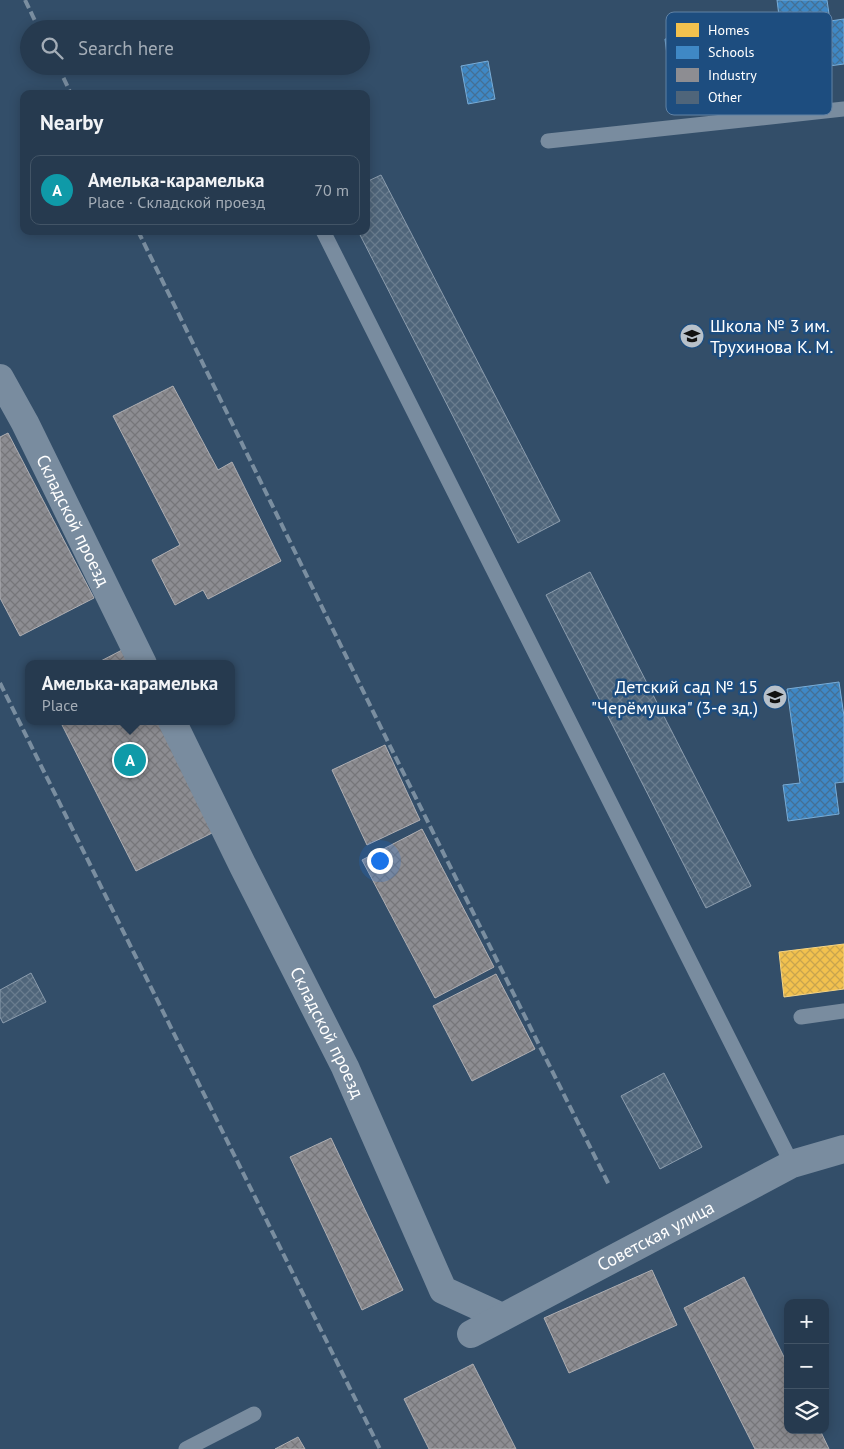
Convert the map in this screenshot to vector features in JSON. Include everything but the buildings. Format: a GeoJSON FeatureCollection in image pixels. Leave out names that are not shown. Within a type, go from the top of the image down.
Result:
{"type":"FeatureCollection","features":[{"type":"Feature","properties":{"kind":"street","name":"Складской проезд"},"geometry":{"type":"LineString","coordinates":[[0,378],[25,423],[142,660]]}},
{"type":"Feature","properties":{"kind":"street","name":"Складской проезд"},"geometry":{"type":"LineString","coordinates":[[174,725],[344,1067],[443,1290],[502,1318]]}},
{"type":"Feature","properties":{"kind":"street","name":"Советская улица"},"geometry":{"type":"LineString","coordinates":[[471,1334],[792,1164],[844,1149]]}},
{"type":"Feature","properties":{"kind":"lane"},"geometry":{"type":"LineString","coordinates":[[548,141],[788,115]]}},
{"type":"Feature","properties":{"kind":"lane"},"geometry":{"type":"LineString","coordinates":[[325,235],[792,1164]]}},
{"type":"Feature","properties":{"kind":"lane"},"geometry":{"type":"LineString","coordinates":[[801,1017],[844,1011]]}},
{"type":"Feature","properties":{"kind":"lane"},"geometry":{"type":"LineString","coordinates":[[186,1449],[254,1414]]}},
{"type":"Feature","properties":{"kind":"railway"},"geometry":{"type":"LineString","coordinates":[[25,0],[35,20]]}},
{"type":"Feature","properties":{"kind":"railway"},"geometry":{"type":"LineString","coordinates":[[62,75],[69,90]]}},
{"type":"Feature","properties":{"kind":"railway"},"geometry":{"type":"LineString","coordinates":[[140,235],[389,744],[609,1185]]}},
{"type":"Feature","properties":{"kind":"railway"},"geometry":{"type":"LineString","coordinates":[[0,683],[380,1449]]}},
{"type":"Feature","properties":{"kind":"place","name":"Школа № 3 им. Трухинова К. М."},"geometry":{"type":"Point","coordinates":[692,336]}},
{"type":"Feature","properties":{"kind":"place","name":"Детский сад № 15 \"Черёмушка\" (3-е зд.)"},"geometry":{"type":"Point","coordinates":[775,697]}},
{"type":"Feature","properties":{"kind":"place","name":"Амелька-карамелька"},"geometry":{"type":"Point","coordinates":[130,760]}}]}
